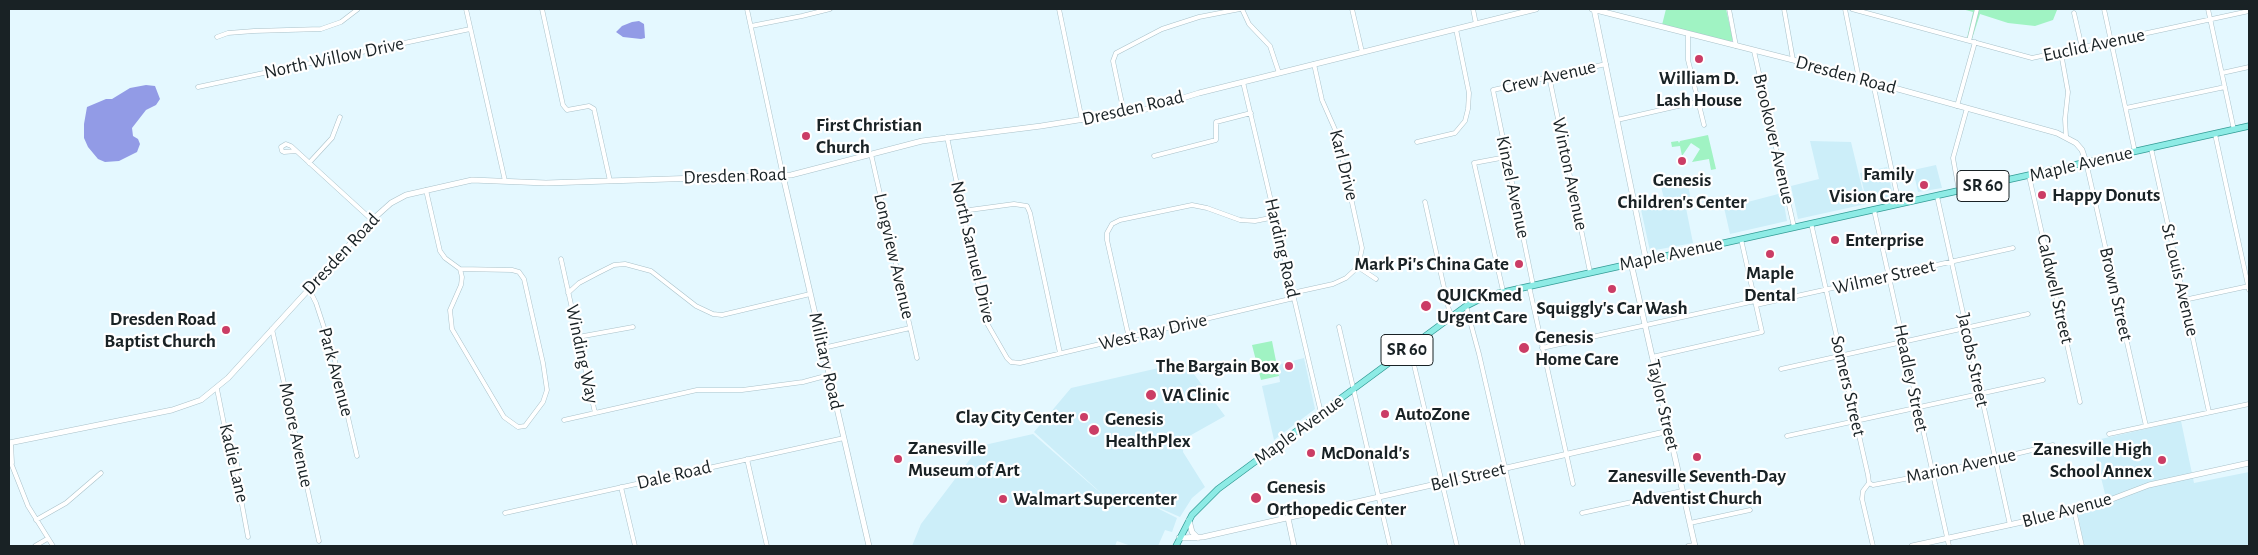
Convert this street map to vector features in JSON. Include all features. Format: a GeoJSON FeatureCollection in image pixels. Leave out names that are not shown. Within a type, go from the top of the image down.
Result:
{"type":"FeatureCollection","features":[{"type":"Feature","properties":{"kind":"main road","name":"Maple Avenue"},"geometry":{"type":"LineString","coordinates":[[1176,546],[1189,520],[1208,497],[1466,306],[1486,296],[2249,126]]}},
{"type":"Feature","properties":{"kind":"street"},"geometry":{"type":"LineString","coordinates":[[217,37],[228,33],[254,31],[321,29],[341,22],[358,9]]}},
{"type":"Feature","properties":{"kind":"street"},"geometry":{"type":"LineString","coordinates":[[466,9],[505,181]]}},
{"type":"Feature","properties":{"kind":"street"},"geometry":{"type":"LineString","coordinates":[[542,9],[563,106],[567,110],[589,106],[594,109],[610,181]]}},
{"type":"Feature","properties":{"kind":"street"},"geometry":{"type":"LineString","coordinates":[[747,9],[783,176]]}},
{"type":"Feature","properties":{"kind":"street"},"geometry":{"type":"LineString","coordinates":[[751,26],[830,9]]}},
{"type":"Feature","properties":{"kind":"street"},"geometry":{"type":"LineString","coordinates":[[1059,9],[1082,120]]}},
{"type":"Feature","properties":{"kind":"street"},"geometry":{"type":"LineString","coordinates":[[1124,113],[1114,62],[1116,52],[1162,29],[1198,17],[1241,9],[1249,24],[1270,46],[1279,73]]}},
{"type":"Feature","properties":{"kind":"street"},"geometry":{"type":"LineString","coordinates":[[1352,9],[1362,52]]}},
{"type":"Feature","properties":{"kind":"street"},"geometry":{"type":"LineString","coordinates":[[1473,9],[1476,24]]}},
{"type":"Feature","properties":{"kind":"street","name":"Dresden Road"},"geometry":{"type":"LineString","coordinates":[[10,443],[189,405],[201,400],[217,389],[372,220],[396,200],[426,190],[467,180],[535,183],[783,176],[910,143],[1082,120],[1147,109],[1243,82],[1536,9]]}},
{"type":"Feature","properties":{"kind":"street"},"geometry":{"type":"LineString","coordinates":[[1593,9],[1646,260]]}},
{"type":"Feature","properties":{"kind":"street","name":"Dresden Road"},"geometry":{"type":"LineString","coordinates":[[1593,9],[1793,60],[2066,136],[2082,150],[2086,162]]}},
{"type":"Feature","properties":{"kind":"street"},"geometry":{"type":"LineString","coordinates":[[1729,9],[1736,46]]}},
{"type":"Feature","properties":{"kind":"street"},"geometry":{"type":"LineString","coordinates":[[1784,9],[1793,60]]}},
{"type":"Feature","properties":{"kind":"street"},"geometry":{"type":"LineString","coordinates":[[1844,9],[1859,79]]}},
{"type":"Feature","properties":{"kind":"street","name":"Euclid Avenue"},"geometry":{"type":"LineString","coordinates":[[1852,9],[2029,57],[2061,53],[2249,11]]}},
{"type":"Feature","properties":{"kind":"street"},"geometry":{"type":"LineString","coordinates":[[1969,41],[1977,9]]}},
{"type":"Feature","properties":{"kind":"street"},"geometry":{"type":"LineString","coordinates":[[2104,9],[2135,152]]}},
{"type":"Feature","properties":{"kind":"street"},"geometry":{"type":"LineString","coordinates":[[2208,9],[2234,130]]}},
{"type":"Feature","properties":{"kind":"street"},"geometry":{"type":"LineString","coordinates":[[2074,13],[2082,48]]}},
{"type":"Feature","properties":{"kind":"street","name":"North Willow Drive"},"geometry":{"type":"LineString","coordinates":[[198,87],[470,29]]}},
{"type":"Feature","properties":{"kind":"street"},"geometry":{"type":"LineString","coordinates":[[1417,142],[1455,133],[1465,121],[1469,93],[1456,29]]}},
{"type":"Feature","properties":{"kind":"street"},"geometry":{"type":"LineString","coordinates":[[1688,34],[1688,60],[1700,101],[1704,125]]}},
{"type":"Feature","properties":{"kind":"street"},"geometry":{"type":"LineString","coordinates":[[1957,106],[1975,42]]}},
{"type":"Feature","properties":{"kind":"street","name":"Brookover Avenue"},"geometry":{"type":"LineString","coordinates":[[1754,51],[1794,227]]}},
{"type":"Feature","properties":{"kind":"street"},"geometry":{"type":"LineString","coordinates":[[2061,53],[2068,92],[2065,120],[2066,136]]}},
{"type":"Feature","properties":{"kind":"street","name":"Karl Drive"},"geometry":{"type":"LineString","coordinates":[[1314,64],[1322,100],[1336,129],[1360,233],[1362,248],[1358,267]]}},
{"type":"Feature","properties":{"kind":"street","name":"Crew Avenue"},"geometry":{"type":"LineString","coordinates":[[1493,90],[1606,64]]}},
{"type":"Feature","properties":{"kind":"street"},"geometry":{"type":"LineString","coordinates":[[2222,73],[2249,67]]}},
{"type":"Feature","properties":{"kind":"street","name":"Winton Avenue"},"geometry":{"type":"LineString","coordinates":[[1549,76],[1590,272]]}},
{"type":"Feature","properties":{"kind":"street","name":"Harding Road"},"geometry":{"type":"LineString","coordinates":[[1243,82],[1321,414]]}},
{"type":"Feature","properties":{"kind":"street"},"geometry":{"type":"LineString","coordinates":[[1872,82],[1899,204]]}},
{"type":"Feature","properties":{"kind":"street"},"geometry":{"type":"LineString","coordinates":[[2126,108],[2225,87]]}},
{"type":"Feature","properties":{"kind":"street","name":"Kinzel Avenue"},"geometry":{"type":"LineString","coordinates":[[1493,90],[1542,348],[1573,484]]}},
{"type":"Feature","properties":{"kind":"street"},"geometry":{"type":"LineString","coordinates":[[1617,120],[1700,101]]}},
{"type":"Feature","properties":{"kind":"street"},"geometry":{"type":"LineString","coordinates":[[1959,191],[1953,158],[1967,108]]}},
{"type":"Feature","properties":{"kind":"street"},"geometry":{"type":"LineString","coordinates":[[1154,156],[1216,140],[1216,122],[1251,113]]}},
{"type":"Feature","properties":{"kind":"street"},"geometry":{"type":"LineString","coordinates":[[309,162],[332,138],[340,117]]}},
{"type":"Feature","properties":{"kind":"street"},"geometry":{"type":"LineString","coordinates":[[2184,300],[2249,287],[2215,134]]}},
{"type":"Feature","properties":{"kind":"street","name":"North Samuel Drive"},"geometry":{"type":"LineString","coordinates":[[947,138],[986,319],[1011,362]]}},
{"type":"Feature","properties":{"kind":"street","name":"St Louis Avenue"},"geometry":{"type":"LineString","coordinates":[[2151,148],[2209,412]]}},
{"type":"Feature","properties":{"kind":"street"},"geometry":{"type":"LineString","coordinates":[[296,152],[372,220]]}},
{"type":"Feature","properties":{"kind":"street","name":"Longview Avenue"},"geometry":{"type":"LineString","coordinates":[[870,154],[917,358]]}},
{"type":"Feature","properties":{"kind":"street"},"geometry":{"type":"LineString","coordinates":[[1503,291],[1474,164],[1506,157]]}},
{"type":"Feature","properties":{"kind":"street","name":"Brown Street"},"geometry":{"type":"LineString","coordinates":[[2086,162],[2146,426]]}},
{"type":"Feature","properties":{"kind":"street","name":"Military Road"},"geometry":{"type":"LineString","coordinates":[[783,176],[869,546]]}},
{"type":"Feature","properties":{"kind":"street","name":"Caldwell Street"},"geometry":{"type":"LineString","coordinates":[[2029,176],[2080,402]]}},
{"type":"Feature","properties":{"kind":"street"},"geometry":{"type":"LineString","coordinates":[[426,190],[440,251],[448,260],[460,269],[512,270],[519,272],[524,279],[543,363],[547,390],[546,397],[538,411],[528,424],[522,428],[512,424],[504,417],[452,330],[450,310],[462,280],[460,269]]}},
{"type":"Feature","properties":{"kind":"street","name":"Jacobs Street"},"geometry":{"type":"LineString","coordinates":[[1937,196],[2010,525]]}},
{"type":"Feature","properties":{"kind":"street"},"geometry":{"type":"LineString","coordinates":[[1424,202],[1452,317]]}},
{"type":"Feature","properties":{"kind":"street"},"geometry":{"type":"LineString","coordinates":[[962,210],[1014,204],[1027,206],[1060,353]]}},
{"type":"Feature","properties":{"kind":"street"},"geometry":{"type":"LineString","coordinates":[[1129,338],[1107,240],[1108,228],[1120,220],[1192,205],[1208,208],[1240,220],[1255,221],[1275,217]]}},
{"type":"Feature","properties":{"kind":"street","name":"Headley Street"},"geometry":{"type":"LineString","coordinates":[[1874,210],[1949,546]]}},
{"type":"Feature","properties":{"kind":"street","name":"Somers Street"},"geometry":{"type":"LineString","coordinates":[[1811,223],[1869,484],[1864,488],[1862,494],[1873,546]]}},
{"type":"Feature","properties":{"kind":"street"},"geometry":{"type":"LineString","coordinates":[[1652,357],[1762,332],[1741,239]]}},
{"type":"Feature","properties":{"kind":"street","name":"Wilmer Street"},"geometry":{"type":"LineString","coordinates":[[1542,348],[1826,290],[2013,248]]}},
{"type":"Feature","properties":{"kind":"street"},"geometry":{"type":"LineString","coordinates":[[561,259],[568,293]]}},
{"type":"Feature","properties":{"kind":"street","name":"Taylor Street"},"geometry":{"type":"LineString","coordinates":[[1631,263],[1695,546]]}},
{"type":"Feature","properties":{"kind":"street","name":"Winding Way"},"geometry":{"type":"LineString","coordinates":[[595,413],[568,293],[579,283],[598,272],[614,265],[625,264],[651,271],[696,306],[713,314],[722,315],[810,294]]}},
{"type":"Feature","properties":{"kind":"street"},"geometry":{"type":"LineString","coordinates":[[1292,293],[1338,282],[1346,278],[1358,267],[1376,279]]}},
{"type":"Feature","properties":{"kind":"street","name":"Park Avenue"},"geometry":{"type":"LineString","coordinates":[[309,289],[316,303],[332,349],[356,456]]}},
{"type":"Feature","properties":{"kind":"street","name":"West Ray Drive"},"geometry":{"type":"LineString","coordinates":[[1011,362],[1020,363],[1294,298]]}},
{"type":"Feature","properties":{"kind":"street"},"geometry":{"type":"LineString","coordinates":[[1466,306],[1478,349],[1522,546]]}},
{"type":"Feature","properties":{"kind":"street"},"geometry":{"type":"LineString","coordinates":[[1781,368],[2028,314]]}},
{"type":"Feature","properties":{"kind":"street"},"geometry":{"type":"LineString","coordinates":[[578,337],[633,327]]}},
{"type":"Feature","properties":{"kind":"street"},"geometry":{"type":"LineString","coordinates":[[1339,327],[1390,546]]}},
{"type":"Feature","properties":{"kind":"street"},"geometry":{"type":"LineString","coordinates":[[823,348],[910,328]]}},
{"type":"Feature","properties":{"kind":"street","name":"Moore Avenue"},"geometry":{"type":"LineString","coordinates":[[272,329],[319,541]]}},
{"type":"Feature","properties":{"kind":"street"},"geometry":{"type":"LineString","coordinates":[[1410,348],[1457,546]]}},
{"type":"Feature","properties":{"kind":"street","name":"Winding Way"},"geometry":{"type":"LineString","coordinates":[[564,420],[697,390],[742,390],[799,383],[829,375]]}},
{"type":"Feature","properties":{"kind":"street"},"geometry":{"type":"LineString","coordinates":[[1787,436],[2043,380]]}},
{"type":"Feature","properties":{"kind":"street","name":"Kadie Lane"},"geometry":{"type":"LineString","coordinates":[[217,389],[224,424],[238,464],[238,483],[248,537]]}},
{"type":"Feature","properties":{"kind":"street"},"geometry":{"type":"LineString","coordinates":[[2109,434],[2249,404]]}},
{"type":"Feature","properties":{"kind":"street","name":"Bell Street"},"geometry":{"type":"LineString","coordinates":[[1179,538],[1199,538],[1669,432]]}},
{"type":"Feature","properties":{"kind":"street","name":"Dale Road"},"geometry":{"type":"LineString","coordinates":[[505,513],[844,438]]}},
{"type":"Feature","properties":{"kind":"street"},"geometry":{"type":"LineString","coordinates":[[10,443],[10,464]]}},
{"type":"Feature","properties":{"kind":"street","name":"Marion Avenue"},"geometry":{"type":"LineString","coordinates":[[1869,484],[1873,485],[1995,460],[2053,445]]}},
{"type":"Feature","properties":{"kind":"street"},"geometry":{"type":"LineString","coordinates":[[9,458],[21,492],[47,539],[53,546]]}},
{"type":"Feature","properties":{"kind":"street"},"geometry":{"type":"LineString","coordinates":[[748,459],[767,546]]}},
{"type":"Feature","properties":{"kind":"street","name":"Blue Avenue"},"geometry":{"type":"LineString","coordinates":[[1912,546],[2099,504],[2149,484],[2249,463]]}},
{"type":"Feature","properties":{"kind":"street"},"geometry":{"type":"LineString","coordinates":[[36,520],[66,503],[101,473]]}},
{"type":"Feature","properties":{"kind":"street"},"geometry":{"type":"LineString","coordinates":[[621,487],[635,546]]}},
{"type":"Feature","properties":{"kind":"street"},"geometry":{"type":"LineString","coordinates":[[1582,513],[1682,490]]}},
{"type":"Feature","properties":{"kind":"street"},"geometry":{"type":"LineString","coordinates":[[1690,523],[1750,510]]}},
{"type":"Feature","properties":{"kind":"street"},"geometry":{"type":"LineString","coordinates":[[2074,510],[2082,546]]}},
{"type":"Feature","properties":{"kind":"street"},"geometry":{"type":"LineString","coordinates":[[1288,518],[1294,546]]}},
{"type":"Feature","properties":{"kind":"street"},"geometry":{"type":"LineString","coordinates":[[1189,520],[1192,532],[1199,538]]}},
{"type":"Feature","properties":{"kind":"street"},"geometry":{"type":"LineString","coordinates":[[35,546],[47,539]]}},
{"type":"Feature","properties":{"kind":"street"},"geometry":{"type":"LineString","coordinates":[[1688,546],[1695,546]]}},
{"type":"Feature","properties":{"kind":"shaded area"},"geometry":{"type":"Polygon","coordinates":[[[1810,141],[1851,142],[1866,204],[1798,219],[1791,186],[1819,179],[1810,141]]]}},
{"type":"Feature","properties":{"kind":"shaded area"},"geometry":{"type":"Polygon","coordinates":[[[1936,165],[1942,188],[1918,192],[1913,170],[1936,165]]]}},
{"type":"Feature","properties":{"kind":"shaded area"},"geometry":{"type":"Polygon","coordinates":[[[1887,167],[1893,196],[1891,199],[1867,204],[1860,173],[1887,167]]]}},
{"type":"Feature","properties":{"kind":"shaded area"},"geometry":{"type":"Polygon","coordinates":[[[1687,179],[1692,206],[1686,208],[1693,243],[1650,251],[1640,205],[1664,199],[1661,186],[1687,179]]]}},
{"type":"Feature","properties":{"kind":"shaded area"},"geometry":{"type":"Polygon","coordinates":[[[1782,193],[1787,221],[1730,234],[1723,203],[1734,200],[1740,204],[1782,193]]]}},
{"type":"Feature","properties":{"kind":"shaded area"},"geometry":{"type":"Polygon","coordinates":[[[1304,358],[1315,409],[1274,440],[1262,386],[1280,382],[1277,365],[1304,358]]]}},
{"type":"Feature","properties":{"kind":"shaded area"},"geometry":{"type":"Polygon","coordinates":[[[1185,362],[1225,416],[1184,439],[1183,452],[1205,487],[1192,498],[1180,517],[1137,498],[1177,518],[1172,532],[1165,530],[1158,546],[1131,546],[1117,541],[1115,546],[912,546],[921,524],[980,446],[1033,434],[1112,503],[1034,432],[1071,388],[1185,362]]]}},
{"type":"Feature","properties":{"kind":"shaded area"},"geometry":{"type":"Polygon","coordinates":[[[2181,421],[2194,483],[2249,472],[2249,546],[2084,546],[2078,515],[2108,506],[2092,441],[2181,421]]]}},
{"type":"Feature","properties":{"kind":"green space"},"geometry":{"type":"Polygon","coordinates":[[[1666,9],[1726,9],[1733,40],[1730,42],[1662,25],[1666,9]]]}},
{"type":"Feature","properties":{"kind":"green space"},"geometry":{"type":"Polygon","coordinates":[[[1962,9],[2057,10],[2053,20],[2035,26],[2008,23],[1980,14],[1972,39],[1967,38],[1973,12],[1962,9]]]}},
{"type":"Feature","properties":{"kind":"green space"},"geometry":{"type":"Polygon","coordinates":[[[1708,135],[1716,169],[1711,170],[1709,159],[1692,162],[1700,149],[1691,143],[1682,156],[1680,146],[1672,147],[1671,142],[1678,141],[1679,143],[1680,141],[1708,135]]]}},
{"type":"Feature","properties":{"kind":"green space"},"geometry":{"type":"Polygon","coordinates":[[[1272,341],[1279,376],[1261,380],[1252,345],[1272,341]]]}},
{"type":"Feature","properties":{"kind":"water"},"geometry":{"type":"Polygon","coordinates":[[[639,21],[644,24],[645,38],[623,37],[616,32],[622,26],[639,21]]]}},
{"type":"Feature","properties":{"kind":"water"},"geometry":{"type":"Polygon","coordinates":[[[146,85],[155,86],[160,99],[156,105],[146,110],[132,128],[133,136],[138,139],[140,144],[137,152],[119,161],[105,162],[98,159],[88,147],[84,138],[87,107],[106,99],[112,99],[130,88],[146,85]]]}},
{"type":"Feature","properties":{"kind":"place","name":"William D. Lash House"},"geometry":{"type":"Point","coordinates":[1699,59]}},
{"type":"Feature","properties":{"kind":"place","name":"First Christian Church"},"geometry":{"type":"Point","coordinates":[806,136]}},
{"type":"Feature","properties":{"kind":"place","name":"Genesis Children's Center"},"geometry":{"type":"Point","coordinates":[1682,161]}},
{"type":"Feature","properties":{"kind":"place","name":"Family Vision Care"},"geometry":{"type":"Point","coordinates":[1924,185]}},
{"type":"Feature","properties":{"kind":"place","name":"Happy Donuts"},"geometry":{"type":"Point","coordinates":[2042,195]}},
{"type":"Feature","properties":{"kind":"place","name":"Enterprise"},"geometry":{"type":"Point","coordinates":[1835,240]}},
{"type":"Feature","properties":{"kind":"place","name":"Maple Dental"},"geometry":{"type":"Point","coordinates":[1770,254]}},
{"type":"Feature","properties":{"kind":"place","name":"Mark Pi's China Gate"},"geometry":{"type":"Point","coordinates":[1519,264]}},
{"type":"Feature","properties":{"kind":"place","name":"Squiggly's Car Wash"},"geometry":{"type":"Point","coordinates":[1612,289]}},
{"type":"Feature","properties":{"kind":"place","name":"QUICKmed Urgent Care"},"geometry":{"type":"Point","coordinates":[1426,306]}},
{"type":"Feature","properties":{"kind":"place","name":"Dresden Road Baptist Church"},"geometry":{"type":"Point","coordinates":[226,330]}},
{"type":"Feature","properties":{"kind":"place","name":"Genesis Home Care"},"geometry":{"type":"Point","coordinates":[1524,348]}},
{"type":"Feature","properties":{"kind":"place","name":"The Bargain Box"},"geometry":{"type":"Point","coordinates":[1289,366]}},
{"type":"Feature","properties":{"kind":"place","name":"VA Clinic"},"geometry":{"type":"Point","coordinates":[1151,395]}},
{"type":"Feature","properties":{"kind":"place","name":"AutoZone"},"geometry":{"type":"Point","coordinates":[1385,414]}},
{"type":"Feature","properties":{"kind":"place","name":"Clay City Center"},"geometry":{"type":"Point","coordinates":[1084,417]}},
{"type":"Feature","properties":{"kind":"place","name":"Genesis HealthPlex"},"geometry":{"type":"Point","coordinates":[1094,430]}},
{"type":"Feature","properties":{"kind":"place","name":"McDonald's"},"geometry":{"type":"Point","coordinates":[1311,453]}},
{"type":"Feature","properties":{"kind":"place","name":"Zanesville Seventh-Day Adventist Church"},"geometry":{"type":"Point","coordinates":[1697,457]}},
{"type":"Feature","properties":{"kind":"place","name":"Zanesville Museum of Art"},"geometry":{"type":"Point","coordinates":[898,459]}},
{"type":"Feature","properties":{"kind":"place","name":"Zanesville High School Annex"},"geometry":{"type":"Point","coordinates":[2162,460]}},
{"type":"Feature","properties":{"kind":"place","name":"Genesis Orthopedic Center"},"geometry":{"type":"Point","coordinates":[1256,498]}},
{"type":"Feature","properties":{"kind":"place","name":"Walmart Supercenter"},"geometry":{"type":"Point","coordinates":[1003,499]}}]}
